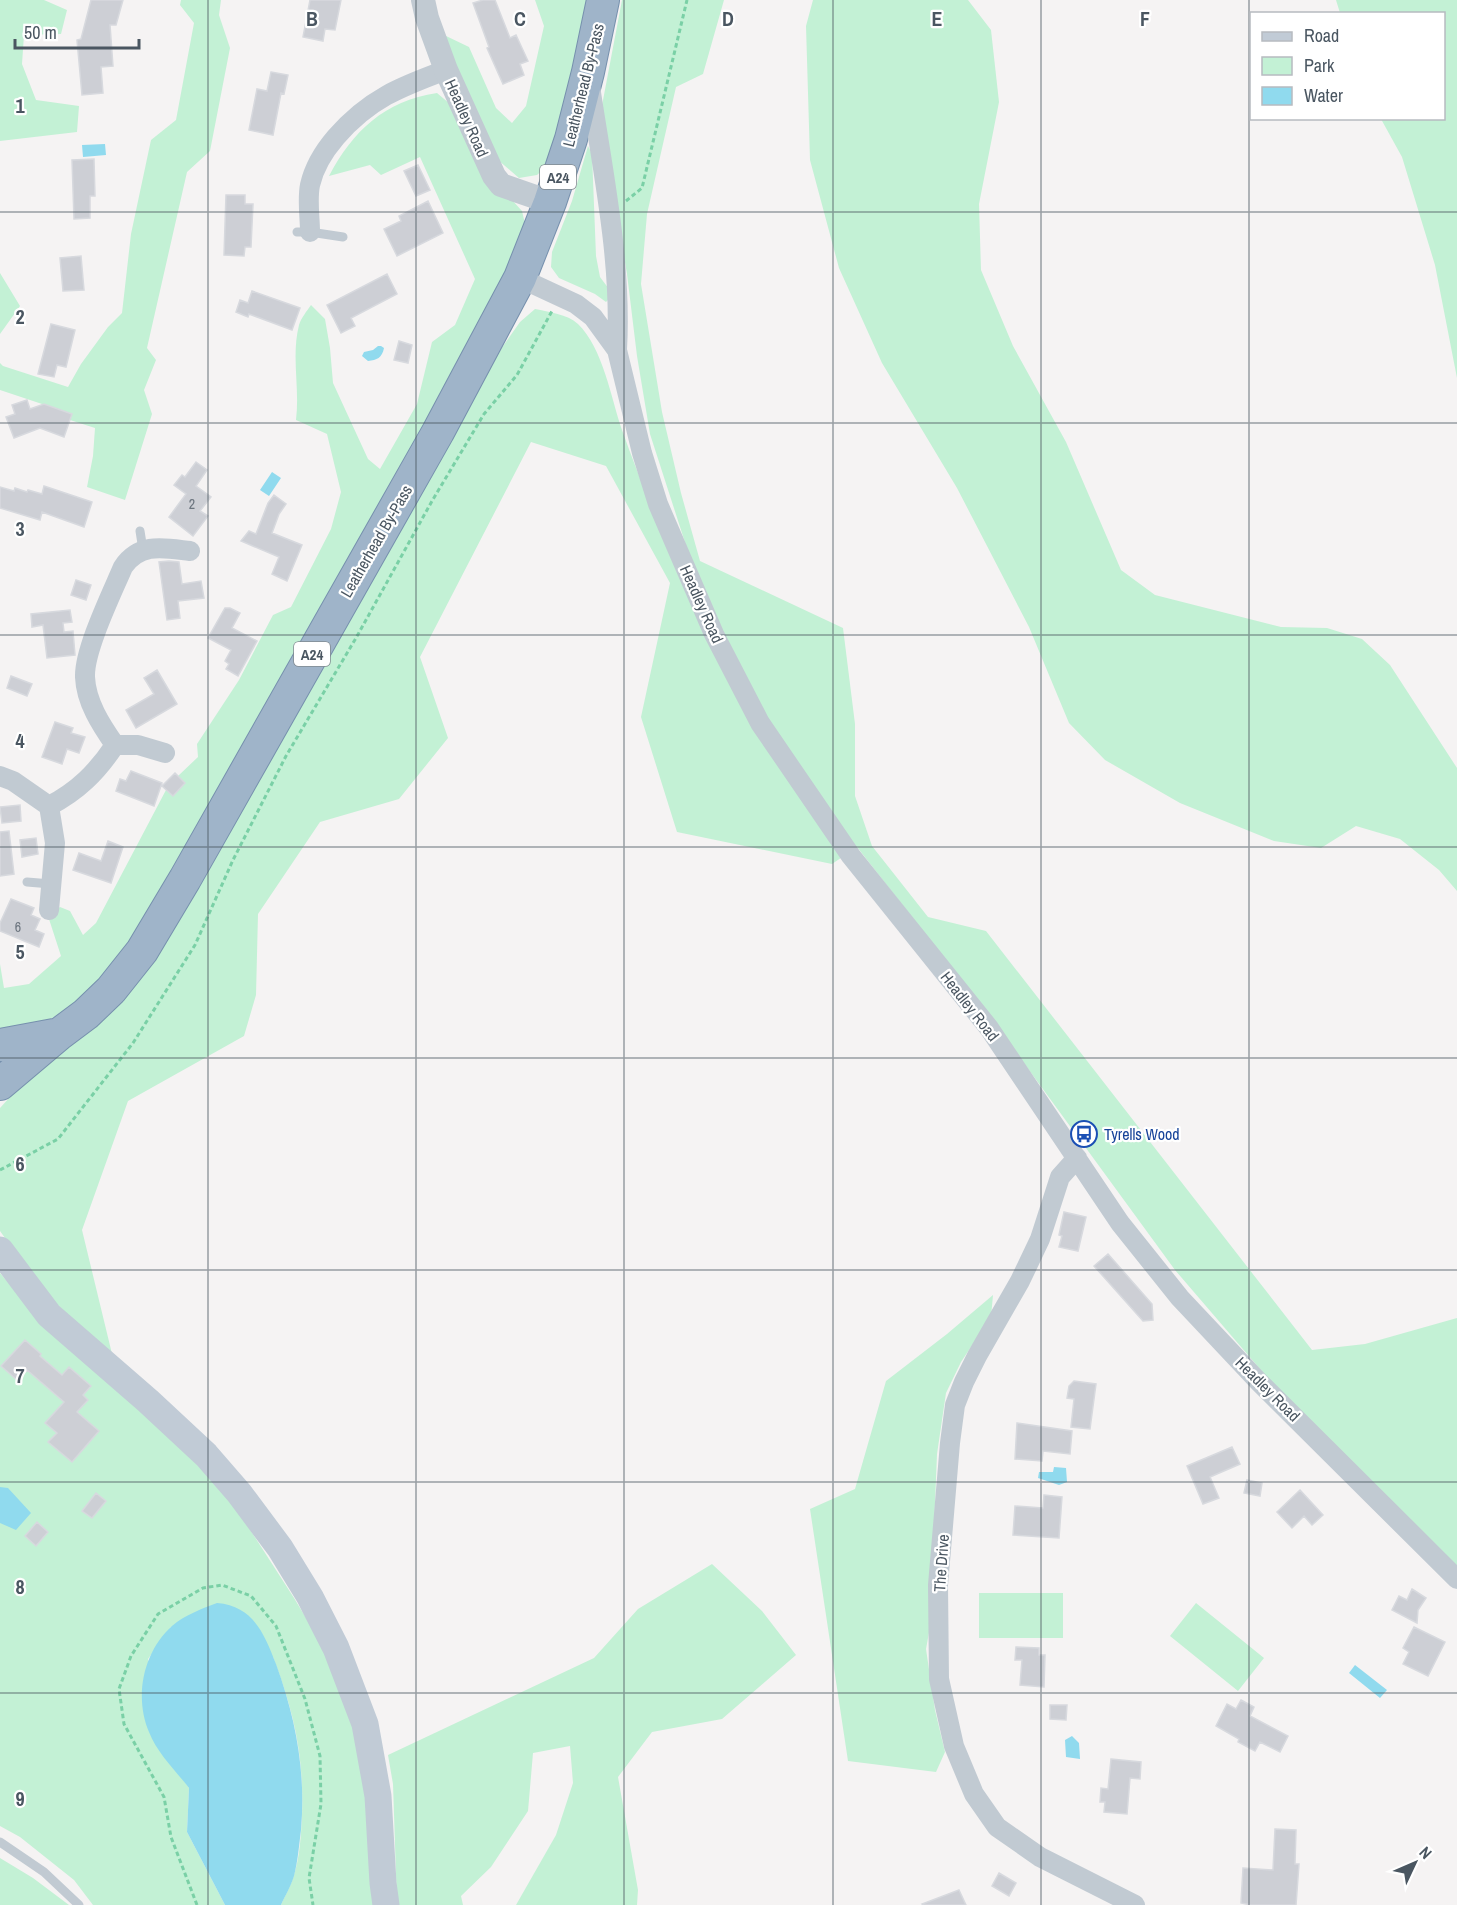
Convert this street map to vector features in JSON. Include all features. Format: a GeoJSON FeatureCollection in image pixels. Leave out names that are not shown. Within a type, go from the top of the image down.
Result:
{"type":"FeatureCollection","features":[{"type":"Feature","properties":{"kind":"highway","name":"Leatherhead By-Pass"},"geometry":{"type":"LineString","coordinates":[[0,1084],[86,1014],[111,990],[142,951],[438,432],[520,278],[550,202],[571,139],[603,0]]}},
{"type":"Feature","properties":{"kind":"highway","name":"Leatherhead By-Pass"},"geometry":{"type":"LineString","coordinates":[[0,1045],[58,1035]]}},
{"type":"Feature","properties":{"kind":"main road"},"geometry":{"type":"LineString","coordinates":[[0,1250],[49,1315],[206,1455],[239,1493],[280,1548],[310,1597],[336,1648],[365,1724],[378,1796],[386,1905]]}},
{"type":"Feature","properties":{"kind":"street","name":"Headley Road"},"geometry":{"type":"LineString","coordinates":[[423,0],[427,18],[446,70],[494,176],[501,184],[550,202]]}},
{"type":"Feature","properties":{"kind":"street"},"geometry":{"type":"LineString","coordinates":[[303,232],[314,170],[332,142],[351,120],[380,98],[446,70]]}},
{"type":"Feature","properties":{"kind":"street","name":"Headley Road"},"geometry":{"type":"LineString","coordinates":[[588,72],[610,214],[619,321],[617,350],[642,453],[658,504],[714,634],[760,723],[850,856],[989,1028],[1120,1223],[1180,1298],[1259,1382],[1457,1579]]}},
{"type":"Feature","properties":{"kind":"street","name":"Headley Road"},"geometry":{"type":"LineString","coordinates":[[520,278],[576,304],[593,317],[617,350]]}},
{"type":"Feature","properties":{"kind":"street"},"geometry":{"type":"LineString","coordinates":[[115,745],[100,722],[85,678],[96,631],[123,567],[141,540],[170,549],[190,551]]}},
{"type":"Feature","properties":{"kind":"street"},"geometry":{"type":"LineString","coordinates":[[115,745],[138,745],[165,753]]}},
{"type":"Feature","properties":{"kind":"street"},"geometry":{"type":"LineString","coordinates":[[49,806],[68,796],[86,782],[115,745]]}},
{"type":"Feature","properties":{"kind":"street"},"geometry":{"type":"LineString","coordinates":[[0,776],[13,781],[49,806],[55,843],[49,910]]}},
{"type":"Feature","properties":{"kind":"street","name":"The Drive"},"geometry":{"type":"LineString","coordinates":[[1077,1158],[1060,1177],[1040,1239],[1020,1281],[977,1356],[956,1405],[949,1455],[938,1585],[939,1678],[954,1746],[974,1794],[997,1827],[1040,1857],[1135,1905]]}},
{"type":"Feature","properties":{"kind":"lane"},"geometry":{"type":"LineString","coordinates":[[303,232],[344,237]]}},
{"type":"Feature","properties":{"kind":"lane"},"geometry":{"type":"LineString","coordinates":[[27,882],[51,884]]}},
{"type":"Feature","properties":{"kind":"lane"},"geometry":{"type":"LineString","coordinates":[[0,1842],[44,1872],[79,1905]]}},
{"type":"Feature","properties":{"kind":"path"},"geometry":{"type":"LineString","coordinates":[[610,214],[642,188],[687,0]]}},
{"type":"Feature","properties":{"kind":"path"},"geometry":{"type":"LineString","coordinates":[[0,1170],[58,1138],[133,1043],[195,945],[233,860],[286,756],[356,638],[432,501],[484,414],[517,375],[561,296]]}},
{"type":"Feature","properties":{"kind":"path"},"geometry":{"type":"LineString","coordinates":[[197,1905],[171,1837],[164,1797],[124,1724],[119,1689],[131,1656],[158,1614],[204,1588],[222,1585],[251,1596],[276,1626],[305,1699],[320,1756],[321,1804],[309,1878],[313,1905]]}},
{"type":"Feature","properties":{"kind":"green space"},"geometry":{"type":"Polygon","coordinates":[[[0,0],[44,0],[67,10],[61,34],[24,35],[22,64],[36,100],[79,106],[77,132],[0,141],[0,0]]]}},
{"type":"Feature","properties":{"kind":"green space"},"geometry":{"type":"Polygon","coordinates":[[[181,0],[221,0],[219,15],[230,48],[210,151],[187,172],[147,348],[156,360],[144,390],[152,414],[125,500],[87,487],[95,428],[70,420],[72,414],[0,390],[0,363],[3,366],[68,387],[81,364],[108,327],[122,313],[131,234],[151,140],[176,120],[194,23],[180,5],[181,0]]]}},
{"type":"Feature","properties":{"kind":"green space"},"geometry":{"type":"Polygon","coordinates":[[[535,0],[591,0],[564,128],[547,166],[537,175],[519,178],[491,154],[444,35],[469,47],[496,108],[512,123],[526,106],[544,26],[535,0]]]}},
{"type":"Feature","properties":{"kind":"green space"},"geometry":{"type":"Polygon","coordinates":[[[622,0],[724,0],[703,74],[676,87],[647,214],[641,284],[662,412],[700,561],[843,628],[855,724],[855,796],[872,846],[928,917],[986,931],[1312,1350],[1365,1344],[1457,1318],[1457,1567],[1278,1390],[1175,1270],[994,1022],[857,847],[832,864],[677,832],[641,717],[670,583],[606,466],[531,442],[420,657],[448,738],[399,799],[320,822],[258,914],[256,995],[244,1036],[128,1101],[82,1230],[113,1358],[43,1291],[0,1231],[0,1108],[29,1076],[102,1016],[491,363],[520,322],[535,309],[569,318],[587,334],[600,360],[635,466],[677,572],[692,564],[650,434],[627,274],[600,116],[622,0]]]}},
{"type":"Feature","properties":{"kind":"green space"},"geometry":{"type":"Polygon","coordinates":[[[813,0],[968,0],[991,30],[999,102],[979,204],[981,270],[1013,346],[1066,442],[1121,570],[1155,595],[1281,627],[1327,628],[1362,639],[1390,665],[1457,768],[1457,891],[1439,870],[1400,839],[1356,826],[1321,848],[1274,841],[1180,803],[1105,760],[1069,723],[1029,627],[957,488],[882,363],[839,268],[810,160],[806,26],[813,0]]]}},
{"type":"Feature","properties":{"kind":"green space"},"geometry":{"type":"Polygon","coordinates":[[[1336,0],[1457,0],[1457,378],[1435,265],[1402,157],[1382,120],[1445,120],[1445,12],[1340,12],[1336,0]]]}},
{"type":"Feature","properties":{"kind":"green space"},"geometry":{"type":"Polygon","coordinates":[[[437,93],[456,109],[512,200],[522,211],[526,228],[497,299],[485,310],[394,487],[273,700],[110,976],[70,1010],[30,1028],[0,1029],[0,964],[4,988],[29,984],[61,956],[48,916],[60,907],[70,911],[83,935],[96,923],[166,790],[173,796],[185,783],[178,776],[198,757],[197,744],[239,680],[273,615],[291,607],[331,529],[341,492],[327,434],[296,420],[296,349],[299,325],[304,315],[311,305],[325,319],[333,383],[368,459],[380,469],[417,404],[432,342],[455,325],[475,279],[420,157],[381,175],[370,165],[329,176],[349,145],[372,121],[401,103],[437,93]]]}},
{"type":"Feature","properties":{"kind":"green space"},"geometry":{"type":"Polygon","coordinates":[[[588,146],[592,154],[596,256],[600,277],[609,289],[610,298],[606,302],[595,294],[559,278],[551,267],[552,252],[572,201],[588,146]]]}},
{"type":"Feature","properties":{"kind":"green space"},"geometry":{"type":"Polygon","coordinates":[[[0,273],[20,306],[0,334],[0,273]]]}},
{"type":"Feature","properties":{"kind":"green space"},"geometry":{"type":"Polygon","coordinates":[[[0,1273],[27,1305],[163,1429],[231,1500],[326,1651],[364,1757],[374,1905],[281,1905],[293,1879],[298,1860],[302,1793],[299,1753],[292,1715],[273,1657],[171,1627],[148,1659],[177,1771],[189,1788],[187,1832],[225,1905],[93,1905],[74,1880],[20,1837],[0,1826],[0,1273]]]}},
{"type":"Feature","properties":{"kind":"green space"},"geometry":{"type":"Polygon","coordinates":[[[993,1295],[991,1317],[961,1362],[946,1393],[937,1454],[930,1627],[926,1649],[935,1710],[945,1752],[936,1772],[848,1761],[810,1509],[855,1489],[886,1381],[993,1295]]]}},
{"type":"Feature","properties":{"kind":"green space"},"geometry":{"type":"Polygon","coordinates":[[[712,1564],[762,1611],[796,1655],[722,1719],[652,1732],[618,1777],[638,1890],[637,1905],[516,1905],[556,1835],[573,1783],[570,1746],[533,1753],[528,1811],[491,1867],[461,1896],[463,1905],[397,1905],[393,1784],[388,1755],[594,1658],[638,1609],[712,1564]]]}},
{"type":"Feature","properties":{"kind":"green space"},"geometry":{"type":"Polygon","coordinates":[[[979,1593],[1063,1593],[1063,1638],[979,1638],[979,1593]]]}},
{"type":"Feature","properties":{"kind":"green space"},"geometry":{"type":"Polygon","coordinates":[[[1196,1603],[1264,1658],[1238,1691],[1170,1636],[1196,1603]]]}},
{"type":"Feature","properties":{"kind":"green space"},"geometry":{"type":"Polygon","coordinates":[[[0,1858],[33,1878],[69,1905],[0,1905],[0,1858]]]}},
{"type":"Feature","properties":{"kind":"water"},"geometry":{"type":"Polygon","coordinates":[[[105,144],[106,155],[83,157],[82,145],[105,144]]]}},
{"type":"Feature","properties":{"kind":"water"},"geometry":{"type":"Polygon","coordinates":[[[378,346],[384,348],[379,358],[368,361],[362,356],[364,352],[378,346]]]}},
{"type":"Feature","properties":{"kind":"water"},"geometry":{"type":"Polygon","coordinates":[[[272,472],[281,478],[269,496],[260,490],[272,472]]]}},
{"type":"Feature","properties":{"kind":"water"},"geometry":{"type":"Polygon","coordinates":[[[1054,1467],[1066,1468],[1067,1482],[1059,1485],[1038,1478],[1039,1472],[1053,1472],[1054,1467]]]}},
{"type":"Feature","properties":{"kind":"water"},"geometry":{"type":"Polygon","coordinates":[[[0,1487],[8,1488],[31,1513],[16,1530],[0,1523],[0,1487]]]}},
{"type":"Feature","properties":{"kind":"water"},"geometry":{"type":"Polygon","coordinates":[[[217,1603],[240,1609],[262,1632],[276,1664],[294,1725],[301,1766],[301,1830],[294,1876],[281,1905],[225,1905],[187,1832],[189,1788],[157,1747],[144,1718],[142,1690],[144,1676],[154,1649],[177,1622],[217,1603]]]}},
{"type":"Feature","properties":{"kind":"water"},"geometry":{"type":"Polygon","coordinates":[[[1355,1665],[1387,1690],[1380,1698],[1349,1673],[1355,1665]]]}},
{"type":"Feature","properties":{"kind":"water"},"geometry":{"type":"Polygon","coordinates":[[[1072,1736],[1079,1743],[1080,1759],[1066,1757],[1065,1740],[1072,1736]]]}},
{"type":"Feature","properties":{"kind":"building"},"geometry":{"type":"Polygon","coordinates":[[[91,0],[123,0],[116,25],[110,25],[113,66],[101,67],[103,93],[82,95],[77,40],[81,39],[91,0]]]}},
{"type":"Feature","properties":{"kind":"building"},"geometry":{"type":"Polygon","coordinates":[[[310,0],[341,0],[335,30],[325,29],[323,41],[303,37],[310,0]]]}},
{"type":"Feature","properties":{"kind":"building"},"geometry":{"type":"Polygon","coordinates":[[[495,0],[510,38],[516,35],[528,61],[520,64],[524,75],[503,84],[487,48],[489,47],[473,3],[495,0]]]}},
{"type":"Feature","properties":{"kind":"building"},"geometry":{"type":"Polygon","coordinates":[[[271,72],[288,75],[284,94],[281,93],[273,135],[249,130],[257,89],[267,91],[271,72]]]}},
{"type":"Feature","properties":{"kind":"building"},"geometry":{"type":"Polygon","coordinates":[[[94,159],[95,196],[90,196],[90,218],[74,219],[72,160],[94,159]]]}},
{"type":"Feature","properties":{"kind":"building"},"geometry":{"type":"Polygon","coordinates":[[[418,165],[430,190],[416,196],[404,171],[418,165]]]}},
{"type":"Feature","properties":{"kind":"building"},"geometry":{"type":"Polygon","coordinates":[[[226,195],[245,195],[245,204],[253,204],[251,247],[245,247],[244,256],[224,255],[226,195]]]}},
{"type":"Feature","properties":{"kind":"building"},"geometry":{"type":"Polygon","coordinates":[[[428,201],[443,233],[397,256],[384,229],[401,221],[399,216],[428,201]]]}},
{"type":"Feature","properties":{"kind":"building"},"geometry":{"type":"Polygon","coordinates":[[[81,256],[84,290],[63,291],[60,258],[81,256]]]}},
{"type":"Feature","properties":{"kind":"building"},"geometry":{"type":"Polygon","coordinates":[[[387,274],[397,294],[351,318],[355,326],[341,333],[327,305],[387,274]]]}},
{"type":"Feature","properties":{"kind":"building"},"geometry":{"type":"Polygon","coordinates":[[[252,291],[300,308],[292,330],[249,314],[248,317],[236,312],[240,300],[248,303],[252,291]]]}},
{"type":"Feature","properties":{"kind":"building"},"geometry":{"type":"Polygon","coordinates":[[[51,324],[75,330],[66,367],[57,365],[54,377],[38,374],[51,324]]]}},
{"type":"Feature","properties":{"kind":"building"},"geometry":{"type":"Polygon","coordinates":[[[399,341],[412,345],[408,363],[394,360],[399,341]]]}},
{"type":"Feature","properties":{"kind":"building"},"geometry":{"type":"Polygon","coordinates":[[[27,400],[30,409],[44,404],[72,414],[64,437],[40,428],[14,438],[6,417],[15,414],[12,405],[27,400]]]}},
{"type":"Feature","properties":{"kind":"building"},"geometry":{"type":"Polygon","coordinates":[[[196,462],[207,470],[196,486],[211,497],[200,511],[208,516],[193,536],[169,517],[186,494],[174,485],[182,475],[185,477],[196,462]]]}},
{"type":"Feature","properties":{"kind":"building"},"geometry":{"type":"Polygon","coordinates":[[[44,486],[92,502],[84,527],[42,512],[40,520],[0,508],[0,487],[42,494],[44,486]]]}},
{"type":"Feature","properties":{"kind":"building"},"geometry":{"type":"Polygon","coordinates":[[[274,495],[286,504],[279,514],[272,533],[302,545],[287,581],[272,574],[279,557],[241,541],[249,531],[256,534],[268,503],[274,495]]]}},
{"type":"Feature","properties":{"kind":"building"},"geometry":{"type":"Polygon","coordinates":[[[159,562],[179,562],[182,584],[201,581],[204,598],[178,601],[180,618],[167,620],[159,562]]]}},
{"type":"Feature","properties":{"kind":"building"},"geometry":{"type":"Polygon","coordinates":[[[76,580],[91,585],[86,600],[71,595],[76,580]]]}},
{"type":"Feature","properties":{"kind":"building"},"geometry":{"type":"Polygon","coordinates":[[[225,608],[240,613],[232,628],[257,641],[238,676],[226,669],[229,664],[225,661],[231,650],[208,638],[225,608]]]}},
{"type":"Feature","properties":{"kind":"building"},"geometry":{"type":"Polygon","coordinates":[[[70,610],[72,622],[63,623],[64,632],[73,631],[75,655],[47,658],[43,625],[32,627],[31,614],[70,610]]]}},
{"type":"Feature","properties":{"kind":"building"},"geometry":{"type":"Polygon","coordinates":[[[157,670],[177,704],[136,728],[126,710],[154,694],[144,678],[157,670]]]}},
{"type":"Feature","properties":{"kind":"building"},"geometry":{"type":"Polygon","coordinates":[[[11,676],[32,684],[27,696],[7,688],[11,676]]]}},
{"type":"Feature","properties":{"kind":"building"},"geometry":{"type":"Polygon","coordinates":[[[55,722],[73,728],[71,733],[85,737],[79,753],[67,749],[62,764],[42,757],[55,722]]]}},
{"type":"Feature","properties":{"kind":"building"},"geometry":{"type":"Polygon","coordinates":[[[131,771],[162,783],[154,806],[116,791],[120,779],[126,781],[131,771]]]}},
{"type":"Feature","properties":{"kind":"building"},"geometry":{"type":"Polygon","coordinates":[[[175,773],[185,783],[173,796],[162,786],[175,773]]]}},
{"type":"Feature","properties":{"kind":"building"},"geometry":{"type":"Polygon","coordinates":[[[20,805],[21,821],[2,823],[0,807],[20,805]]]}},
{"type":"Feature","properties":{"kind":"building"},"geometry":{"type":"Polygon","coordinates":[[[9,831],[14,874],[0,876],[0,832],[9,831]]]}},
{"type":"Feature","properties":{"kind":"building"},"geometry":{"type":"Polygon","coordinates":[[[36,838],[38,854],[22,857],[20,840],[36,838]]]}},
{"type":"Feature","properties":{"kind":"building"},"geometry":{"type":"Polygon","coordinates":[[[108,841],[123,847],[111,883],[73,870],[79,853],[101,861],[108,841]]]}},
{"type":"Feature","properties":{"kind":"building"},"geometry":{"type":"Polygon","coordinates":[[[11,899],[34,908],[31,915],[40,919],[35,930],[44,934],[39,947],[0,931],[0,923],[11,899]]]}},
{"type":"Feature","properties":{"kind":"building"},"geometry":{"type":"Polygon","coordinates":[[[1064,1212],[1086,1217],[1078,1251],[1059,1247],[1064,1212]]]}},
{"type":"Feature","properties":{"kind":"building"},"geometry":{"type":"Polygon","coordinates":[[[1108,1254],[1152,1304],[1153,1320],[1143,1321],[1094,1266],[1108,1254]]]}},
{"type":"Feature","properties":{"kind":"building"},"geometry":{"type":"Polygon","coordinates":[[[25,1340],[62,1375],[69,1367],[91,1386],[83,1395],[88,1400],[77,1412],[99,1431],[72,1462],[48,1442],[57,1433],[45,1423],[64,1402],[27,1370],[18,1381],[1,1366],[25,1340]]]}},
{"type":"Feature","properties":{"kind":"building"},"geometry":{"type":"Polygon","coordinates":[[[1074,1381],[1096,1384],[1090,1429],[1071,1427],[1074,1399],[1067,1398],[1069,1386],[1074,1381]]]}},
{"type":"Feature","properties":{"kind":"building"},"geometry":{"type":"Polygon","coordinates":[[[1017,1423],[1072,1431],[1070,1454],[1043,1451],[1042,1461],[1015,1459],[1017,1423]]]}},
{"type":"Feature","properties":{"kind":"building"},"geometry":{"type":"Polygon","coordinates":[[[1232,1447],[1240,1464],[1210,1477],[1219,1498],[1203,1504],[1187,1466],[1232,1447]]]}},
{"type":"Feature","properties":{"kind":"building"},"geometry":{"type":"Polygon","coordinates":[[[1247,1480],[1262,1483],[1260,1496],[1244,1493],[1247,1480]]]}},
{"type":"Feature","properties":{"kind":"building"},"geometry":{"type":"Polygon","coordinates":[[[1300,1490],[1323,1515],[1312,1525],[1304,1516],[1292,1528],[1277,1512],[1300,1490]]]}},
{"type":"Feature","properties":{"kind":"building"},"geometry":{"type":"Polygon","coordinates":[[[96,1493],[106,1501],[92,1518],[82,1511],[96,1493]]]}},
{"type":"Feature","properties":{"kind":"building"},"geometry":{"type":"Polygon","coordinates":[[[1044,1495],[1062,1497],[1059,1538],[1013,1535],[1015,1506],[1043,1508],[1044,1495]]]}},
{"type":"Feature","properties":{"kind":"building"},"geometry":{"type":"Polygon","coordinates":[[[37,1522],[48,1532],[36,1546],[25,1536],[37,1522]]]}},
{"type":"Feature","properties":{"kind":"building"},"geometry":{"type":"Polygon","coordinates":[[[1412,1589],[1426,1598],[1418,1610],[1417,1623],[1392,1610],[1399,1596],[1407,1600],[1412,1589]]]}},
{"type":"Feature","properties":{"kind":"building"},"geometry":{"type":"Polygon","coordinates":[[[1414,1627],[1445,1642],[1428,1676],[1403,1664],[1409,1652],[1403,1648],[1414,1627]]]}},
{"type":"Feature","properties":{"kind":"building"},"geometry":{"type":"Polygon","coordinates":[[[1016,1647],[1039,1648],[1039,1655],[1045,1655],[1044,1687],[1020,1685],[1022,1660],[1015,1660],[1016,1647]]]}},
{"type":"Feature","properties":{"kind":"building"},"geometry":{"type":"Polygon","coordinates":[[[1241,1700],[1254,1707],[1250,1716],[1288,1736],[1280,1752],[1260,1742],[1255,1751],[1216,1726],[1227,1704],[1236,1709],[1241,1700]]]}},
{"type":"Feature","properties":{"kind":"building"},"geometry":{"type":"Polygon","coordinates":[[[1050,1705],[1067,1705],[1066,1720],[1050,1719],[1050,1705]]]}},
{"type":"Feature","properties":{"kind":"building"},"geometry":{"type":"Polygon","coordinates":[[[1111,1759],[1141,1762],[1140,1779],[1130,1778],[1127,1814],[1104,1812],[1105,1802],[1100,1802],[1101,1788],[1108,1789],[1111,1759]]]}},
{"type":"Feature","properties":{"kind":"building"},"geometry":{"type":"Polygon","coordinates":[[[1275,1829],[1296,1830],[1295,1864],[1299,1864],[1296,1905],[1241,1903],[1243,1868],[1273,1870],[1275,1829]]]}},
{"type":"Feature","properties":{"kind":"building"},"geometry":{"type":"Polygon","coordinates":[[[999,1873],[1016,1883],[1009,1896],[992,1886],[999,1873]]]}},
{"type":"Feature","properties":{"kind":"building"},"geometry":{"type":"Polygon","coordinates":[[[959,1890],[966,1905],[922,1904],[959,1890]]]}},
{"type":"Feature","properties":{"kind":"place","name":"Tyrells Wood"},"geometry":{"type":"Point","coordinates":[1084,1134]}}]}
